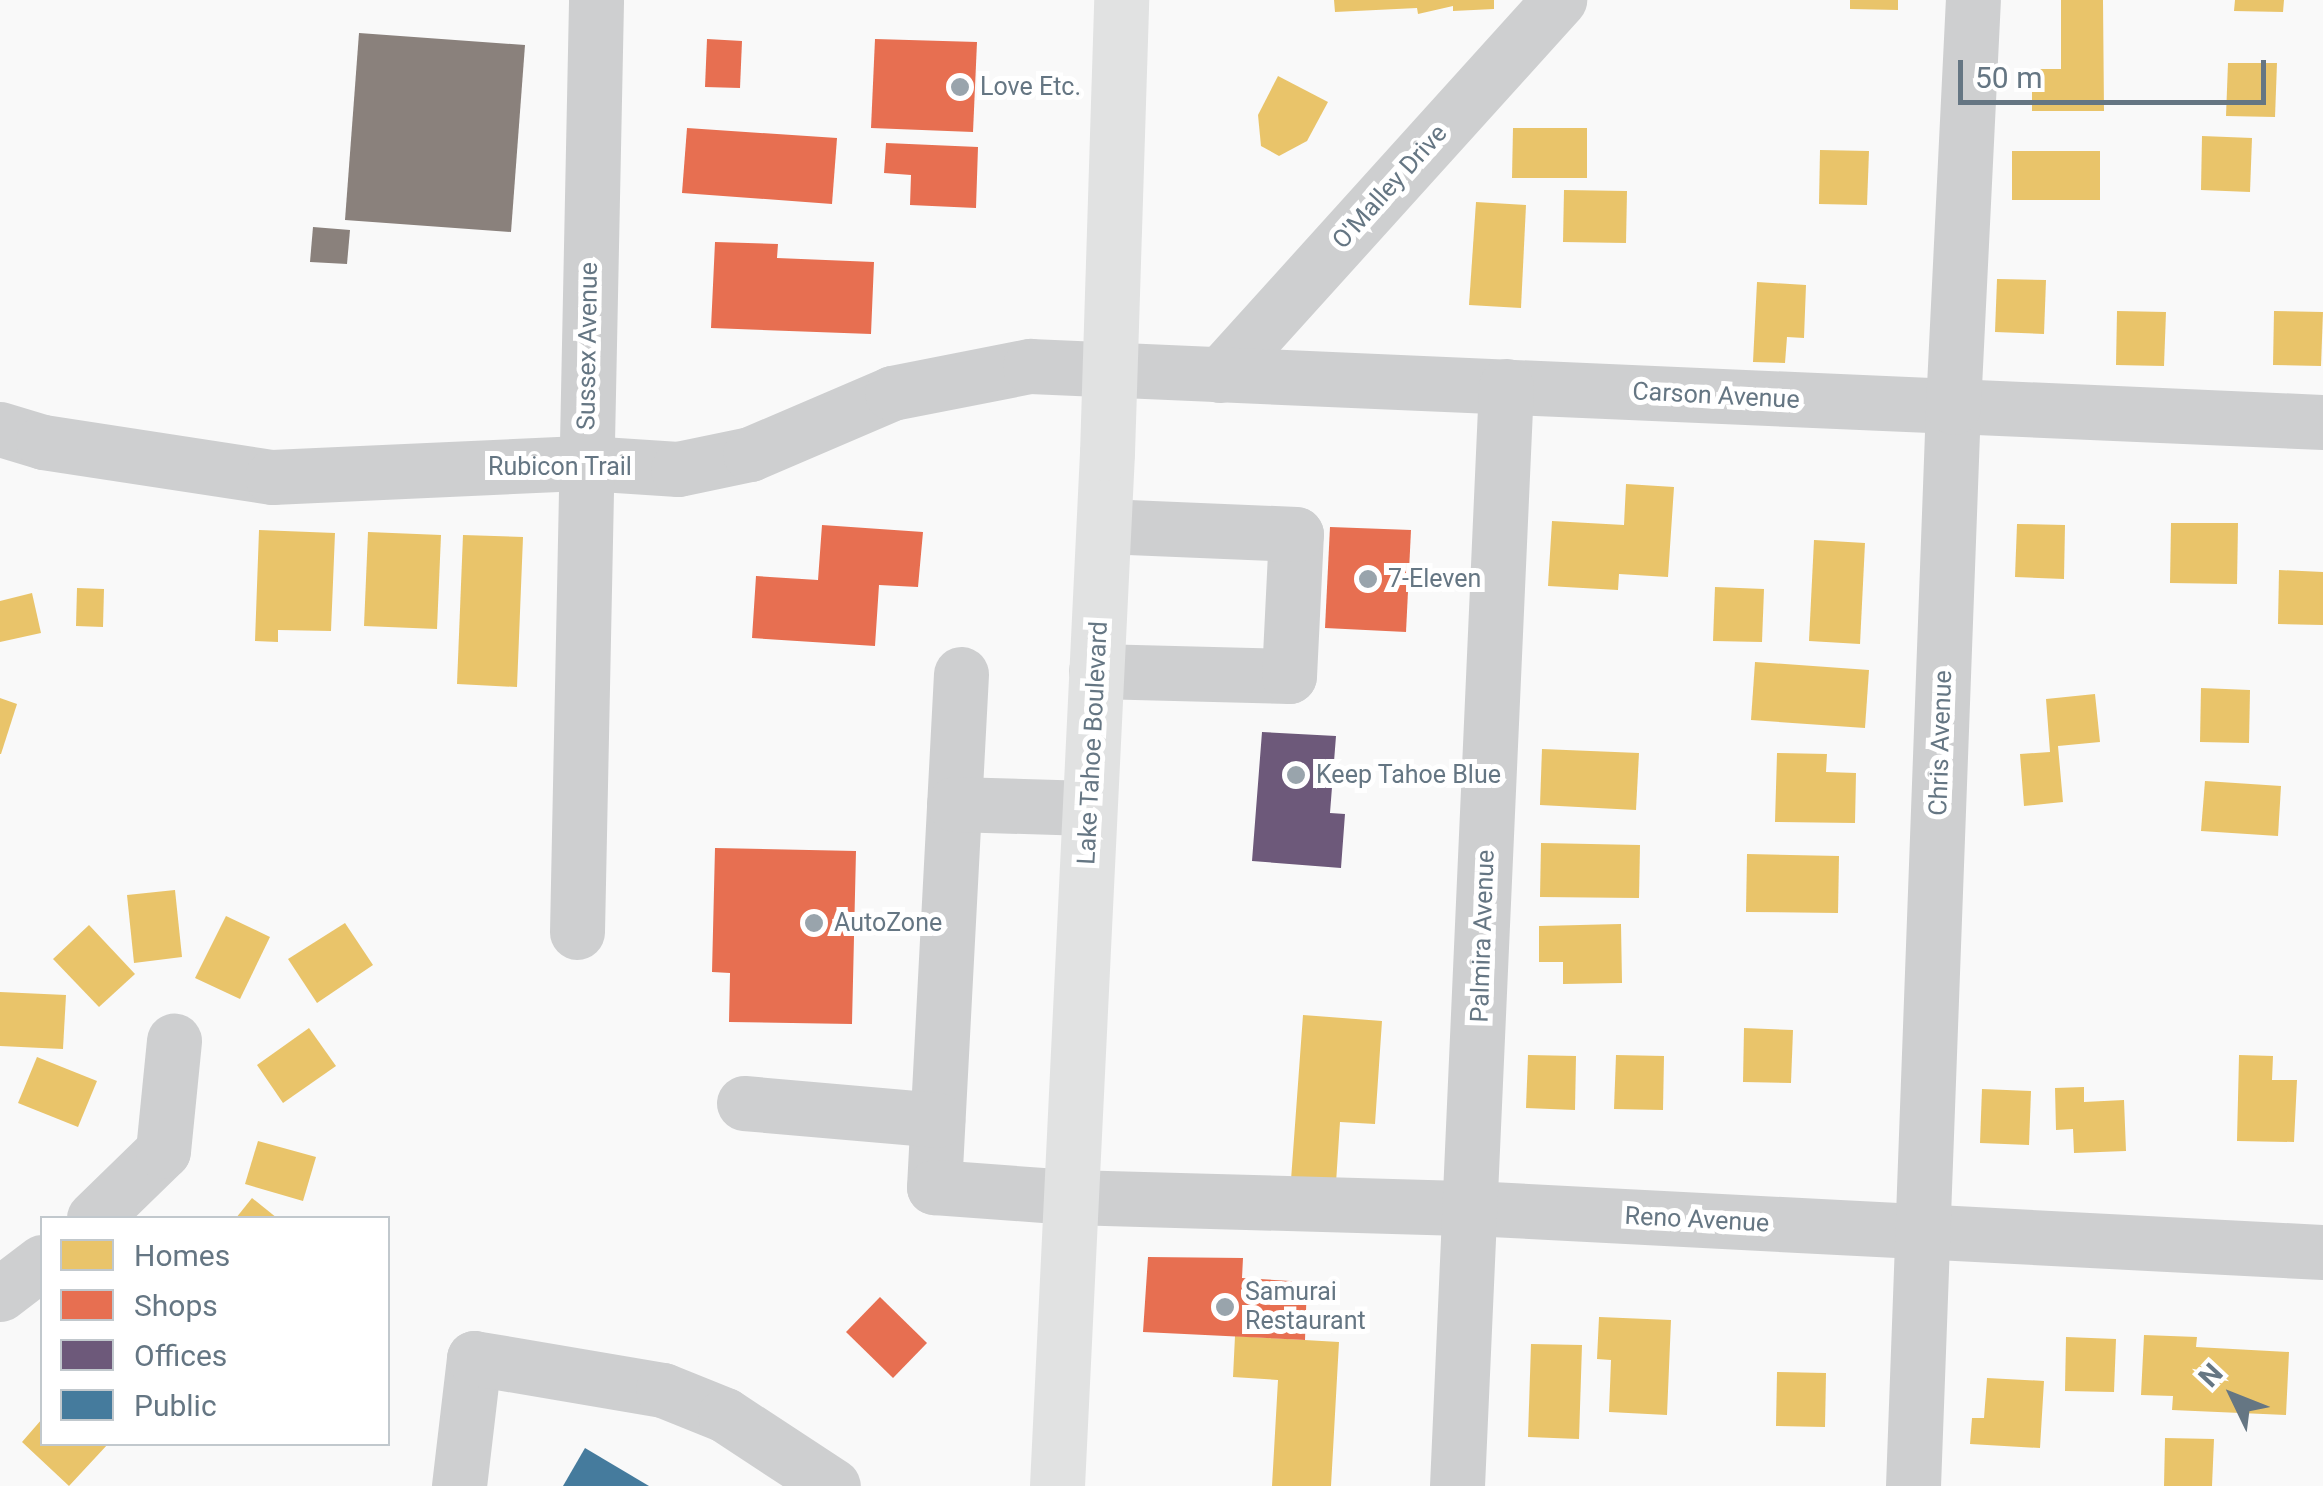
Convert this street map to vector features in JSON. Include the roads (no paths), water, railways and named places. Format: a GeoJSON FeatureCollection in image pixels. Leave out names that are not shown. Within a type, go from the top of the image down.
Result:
{"type":"FeatureCollection","features":[{"type":"Feature","properties":{"kind":"highway","name":"Lake Tahoe Boulevard"},"geometry":{"type":"LineString","coordinates":[[1057,1486],[1104,526],[1120,0]]}},
{"type":"Feature","properties":{"kind":"street","name":"Sussex Avenue"},"geometry":{"type":"LineString","coordinates":[[577,932],[596,0]]}},
{"type":"Feature","properties":{"kind":"street","name":"O'Malley Drive"},"geometry":{"type":"LineString","coordinates":[[1220,375],[1559,0]]}},
{"type":"Feature","properties":{"kind":"street","name":"Chris Avenue"},"geometry":{"type":"LineString","coordinates":[[1913,1486],[1953,407],[1974,0]]}},
{"type":"Feature","properties":{"kind":"street","name":"Rubicon Trail"},"geometry":{"type":"LineString","coordinates":[[0,428],[43,442],[272,476],[586,463],[678,468],[750,454],[892,394],[958,377],[1030,366],[1108,371]]}},
{"type":"Feature","properties":{"kind":"street","name":"Carson Avenue"},"geometry":{"type":"LineString","coordinates":[[1108,371],[2323,422]]}},
{"type":"Feature","properties":{"kind":"street","name":"Palmira Avenue"},"geometry":{"type":"LineString","coordinates":[[1457,1486],[1506,386]]}},
{"type":"Feature","properties":{"kind":"street"},"geometry":{"type":"LineString","coordinates":[[1096,670],[1289,676],[1296,534],[1104,526]]}},
{"type":"Feature","properties":{"kind":"street"},"geometry":{"type":"LineString","coordinates":[[744,1104],[937,1120],[961,674]]}},
{"type":"Feature","properties":{"kind":"street"},"geometry":{"type":"LineString","coordinates":[[954,804],[1090,808]]}},
{"type":"Feature","properties":{"kind":"street"},"geometry":{"type":"LineString","coordinates":[[96,1216],[163,1150],[174,1041]]}},
{"type":"Feature","properties":{"kind":"street","name":"Reno Avenue"},"geometry":{"type":"LineString","coordinates":[[937,1120],[934,1187],[1070,1197],[1471,1208],[2323,1252]]}},
{"type":"Feature","properties":{"kind":"street"},"geometry":{"type":"LineString","coordinates":[[0,1294],[40,1264]]}},
{"type":"Feature","properties":{"kind":"street"},"geometry":{"type":"LineString","coordinates":[[459,1486],[474,1358],[663,1390],[725,1415],[833,1486]]}},
{"type":"Feature","properties":{"kind":"place","name":"Love Etc."},"geometry":{"type":"Point","coordinates":[960,87]}},
{"type":"Feature","properties":{"kind":"place","name":"7-Eleven"},"geometry":{"type":"Point","coordinates":[1368,579]}},
{"type":"Feature","properties":{"kind":"place","name":"Keep Tahoe Blue"},"geometry":{"type":"Point","coordinates":[1296,775]}},
{"type":"Feature","properties":{"kind":"place","name":"AutoZone"},"geometry":{"type":"Point","coordinates":[814,923]}},
{"type":"Feature","properties":{"kind":"place","name":"Samurai Restaurant"},"geometry":{"type":"Point","coordinates":[1225,1307]}}]}
